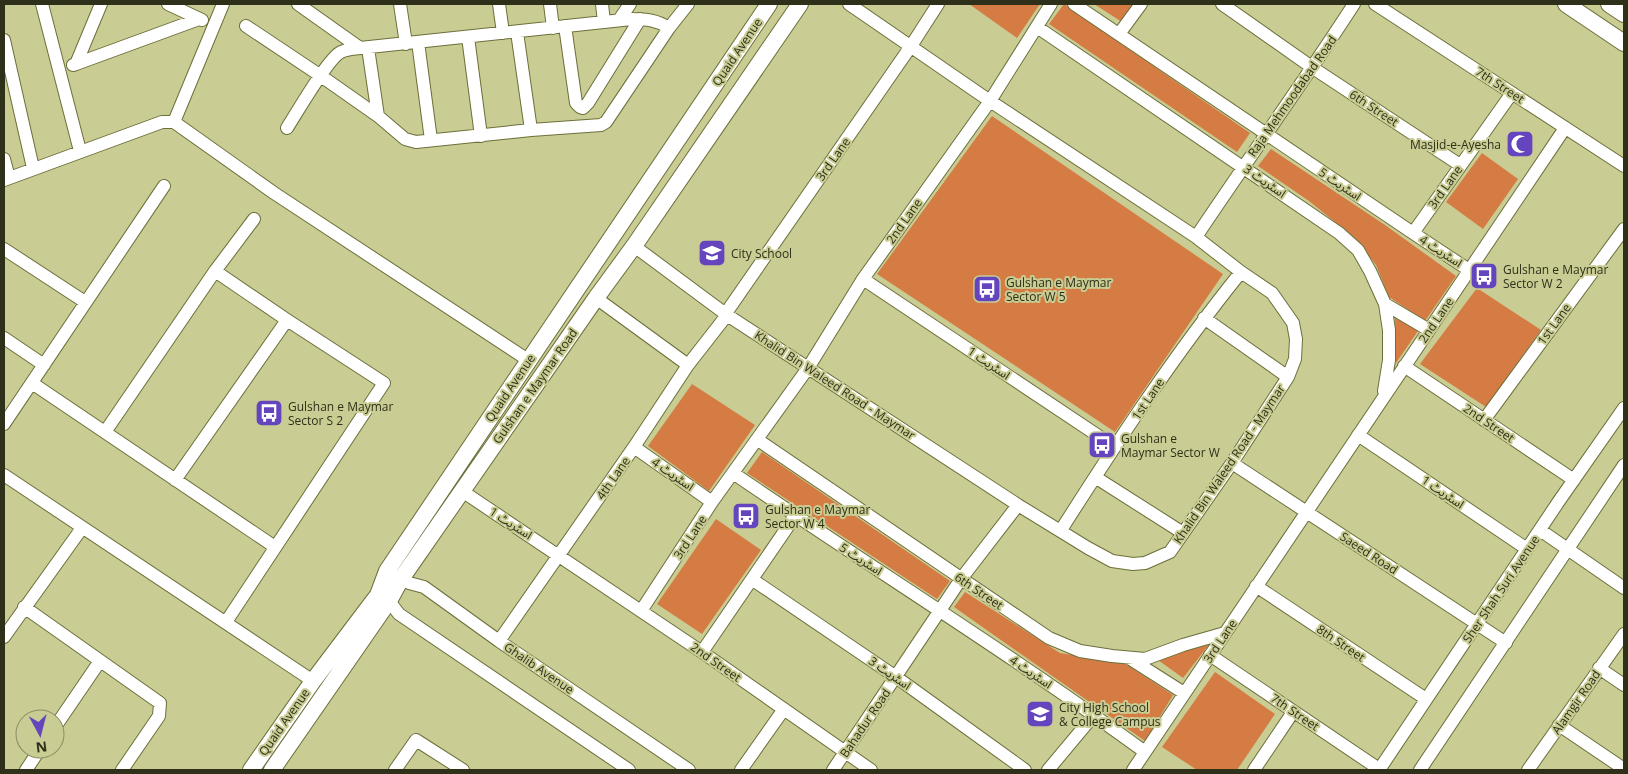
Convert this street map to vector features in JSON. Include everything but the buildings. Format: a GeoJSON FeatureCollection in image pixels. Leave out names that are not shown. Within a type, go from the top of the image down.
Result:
{"type":"FeatureCollection","features":[{"type":"Feature","properties":{"kind":"main road","name":"Quaid Avenue"},"geometry":{"type":"LineString","coordinates":[[251,770],[313,680],[384,598],[394,575],[528,360],[768,4]]}},
{"type":"Feature","properties":{"kind":"main road","name":"Gulshan e Maymar Road"},"geometry":{"type":"LineString","coordinates":[[394,575],[462,491],[634,246],[800,4]]}},
{"type":"Feature","properties":{"kind":"main road"},"geometry":{"type":"LineString","coordinates":[[1566,4],[1624,44]]}},
{"type":"Feature","properties":{"kind":"main road"},"geometry":{"type":"LineString","coordinates":[[1609,4],[1624,14]]}},
{"type":"Feature","properties":{"kind":"main road"},"geometry":{"type":"LineString","coordinates":[[272,770],[384,598]]}},
{"type":"Feature","properties":{"kind":"street"},"geometry":{"type":"LineString","coordinates":[[42,4],[80,151]]}},
{"type":"Feature","properties":{"kind":"street"},"geometry":{"type":"LineString","coordinates":[[76,64],[101,4]]}},
{"type":"Feature","properties":{"kind":"street"},"geometry":{"type":"LineString","coordinates":[[168,4],[214,25]]}},
{"type":"Feature","properties":{"kind":"street"},"geometry":{"type":"LineString","coordinates":[[174,122],[223,4]]}},
{"type":"Feature","properties":{"kind":"street"},"geometry":{"type":"LineString","coordinates":[[298,4],[364,48],[378,116]]}},
{"type":"Feature","properties":{"kind":"street"},"geometry":{"type":"LineString","coordinates":[[400,4],[412,43],[431,140]]}},
{"type":"Feature","properties":{"kind":"street"},"geometry":{"type":"LineString","coordinates":[[499,4],[503,33]]}},
{"type":"Feature","properties":{"kind":"street"},"geometry":{"type":"LineString","coordinates":[[550,4],[559,27],[576,103],[583,108],[588,103],[640,19]]}},
{"type":"Feature","properties":{"kind":"street"},"geometry":{"type":"LineString","coordinates":[[602,4],[604,22]]}},
{"type":"Feature","properties":{"kind":"street"},"geometry":{"type":"LineString","coordinates":[[619,20],[630,4]]}},
{"type":"Feature","properties":{"kind":"street"},"geometry":{"type":"LineString","coordinates":[[246,26],[378,116],[405,139],[416,142],[530,130],[596,126],[606,122],[669,28],[688,4]]}},
{"type":"Feature","properties":{"kind":"street","name":"Khalid Bin Waleed Road - Maymar"},"geometry":{"type":"LineString","coordinates":[[634,246],[727,314],[808,368],[1018,505],[1088,548],[1112,561],[1133,564],[1145,563],[1170,552],[1288,376],[1295,360],[1296,340],[1293,323],[1272,293],[1196,237],[990,101],[849,4]]}},
{"type":"Feature","properties":{"kind":"street","name":"3rd Lane"},"geometry":{"type":"LineString","coordinates":[[727,314],[938,4]]}},
{"type":"Feature","properties":{"kind":"street","name":"2nd Lane"},"geometry":{"type":"LineString","coordinates":[[758,440],[808,368],[863,279],[990,101],[1051,4]]}},
{"type":"Feature","properties":{"kind":"street"},"geometry":{"type":"LineString","coordinates":[[1074,4],[1266,134]]}},
{"type":"Feature","properties":{"kind":"street"},"geometry":{"type":"LineString","coordinates":[[1119,34],[1141,4]]}},
{"type":"Feature","properties":{"kind":"street"},"geometry":{"type":"LineString","coordinates":[[1222,4],[1313,68]]}},
{"type":"Feature","properties":{"kind":"street","name":"Raja Mehmoodabad Road"},"geometry":{"type":"LineString","coordinates":[[1196,237],[1243,166],[1313,68],[1354,4]]}},
{"type":"Feature","properties":{"kind":"street","name":"7th Street"},"geometry":{"type":"LineString","coordinates":[[1375,4],[1624,166]]}},
{"type":"Feature","properties":{"kind":"street"},"geometry":{"type":"LineString","coordinates":[[59,71],[199,19]]}},
{"type":"Feature","properties":{"kind":"street"},"geometry":{"type":"LineString","coordinates":[[287,128],[321,76],[336,55],[341,52],[619,20],[655,20],[669,28]]}},
{"type":"Feature","properties":{"kind":"street","name":"اسٹریٹ 3"},"geometry":{"type":"LineString","coordinates":[[1037,27],[1243,166],[1339,233],[1358,250],[1385,304],[1389,330],[1386,386],[1381,401]]}},
{"type":"Feature","properties":{"kind":"street"},"geometry":{"type":"LineString","coordinates":[[517,32],[530,130]]}},
{"type":"Feature","properties":{"kind":"street"},"geometry":{"type":"LineString","coordinates":[[468,37],[481,136]]}},
{"type":"Feature","properties":{"kind":"street"},"geometry":{"type":"LineString","coordinates":[[4,40],[33,168]]}},
{"type":"Feature","properties":{"kind":"street","name":"6th Street"},"geometry":{"type":"LineString","coordinates":[[1313,68],[1460,165]]}},
{"type":"Feature","properties":{"kind":"street","name":"3rd Lane"},"geometry":{"type":"LineString","coordinates":[[1413,233],[1512,93]]}},
{"type":"Feature","properties":{"kind":"street"},"geometry":{"type":"LineString","coordinates":[[4,159],[6,179],[162,122],[174,122],[274,193],[528,360]]}},
{"type":"Feature","properties":{"kind":"street","name":"2nd Lane"},"geometry":{"type":"LineString","coordinates":[[1307,512],[1565,128]]}},
{"type":"Feature","properties":{"kind":"street","name":"اسٹریٹ 5"},"geometry":{"type":"LineString","coordinates":[[1266,134],[1413,233]]}},
{"type":"Feature","properties":{"kind":"street"},"geometry":{"type":"LineString","coordinates":[[5,422],[164,186]]}},
{"type":"Feature","properties":{"kind":"street"},"geometry":{"type":"LineString","coordinates":[[105,432],[254,219]]}},
{"type":"Feature","properties":{"kind":"street","name":"1st Lane"},"geometry":{"type":"LineString","coordinates":[[1484,420],[1624,228]]}},
{"type":"Feature","properties":{"kind":"street","name":"اسٹریٹ 4"},"geometry":{"type":"LineString","coordinates":[[1413,233],[1469,270]]}},
{"type":"Feature","properties":{"kind":"street"},"geometry":{"type":"LineString","coordinates":[[4,249],[85,302]]}},
{"type":"Feature","properties":{"kind":"street"},"geometry":{"type":"LineString","coordinates":[[216,272],[384,383],[226,622]]}},
{"type":"Feature","properties":{"kind":"street","name":"1st Lane"},"geometry":{"type":"LineString","coordinates":[[1061,530],[1115,447],[1204,318],[1241,272]]}},
{"type":"Feature","properties":{"kind":"street","name":"اسٹریٹ 1"},"geometry":{"type":"LineString","coordinates":[[863,279],[1115,447]]}},
{"type":"Feature","properties":{"kind":"street"},"geometry":{"type":"LineString","coordinates":[[596,298],[688,365]]}},
{"type":"Feature","properties":{"kind":"street"},"geometry":{"type":"LineString","coordinates":[[1385,304],[1429,330]]}},
{"type":"Feature","properties":{"kind":"street","name":"4th Lane"},"geometry":{"type":"LineString","coordinates":[[499,641],[634,447],[688,365],[727,314]]}},
{"type":"Feature","properties":{"kind":"street"},"geometry":{"type":"LineString","coordinates":[[1204,318],[1288,376]]}},
{"type":"Feature","properties":{"kind":"street"},"geometry":{"type":"LineString","coordinates":[[175,480],[287,320]]}},
{"type":"Feature","properties":{"kind":"street"},"geometry":{"type":"LineString","coordinates":[[4,338],[44,364]]}},
{"type":"Feature","properties":{"kind":"street","name":"2nd Street"},"geometry":{"type":"LineString","coordinates":[[1404,366],[1574,480]]}},
{"type":"Feature","properties":{"kind":"street"},"geometry":{"type":"LineString","coordinates":[[32,383],[275,548]]}},
{"type":"Feature","properties":{"kind":"street","name":"Sher Shah Suri Avenue"},"geometry":{"type":"LineString","coordinates":[[1379,770],[1624,408]]}},
{"type":"Feature","properties":{"kind":"street","name":"اسٹریٹ 1"},"geometry":{"type":"LineString","coordinates":[[1358,435],[1527,549]]}},
{"type":"Feature","properties":{"kind":"street","name":"3rd Lane"},"geometry":{"type":"LineString","coordinates":[[641,611],[712,502],[758,440]]}},
{"type":"Feature","properties":{"kind":"street","name":"6th Street"},"geometry":{"type":"LineString","coordinates":[[758,440],[1048,638],[1080,651],[1145,659],[1184,644],[1225,633]]}},
{"type":"Feature","properties":{"kind":"street","name":"اسٹریٹ 4"},"geometry":{"type":"LineString","coordinates":[[634,447],[712,502]]}},
{"type":"Feature","properties":{"kind":"street","name":"Saeed Road"},"geometry":{"type":"LineString","coordinates":[[1232,462],[1506,643]]}},
{"type":"Feature","properties":{"kind":"street"},"geometry":{"type":"LineString","coordinates":[[1420,770],[1623,471]]}},
{"type":"Feature","properties":{"kind":"street","name":"اسٹریٹ 5"},"geometry":{"type":"LineString","coordinates":[[733,473],[795,516],[940,610]]}},
{"type":"Feature","properties":{"kind":"street"},"geometry":{"type":"LineString","coordinates":[[4,475],[313,680]]}},
{"type":"Feature","properties":{"kind":"street"},"geometry":{"type":"LineString","coordinates":[[1095,477],[1183,533]]}},
{"type":"Feature","properties":{"kind":"street","name":"اسٹریٹ 1"},"geometry":{"type":"LineString","coordinates":[[462,491],[560,555]]}},
{"type":"Feature","properties":{"kind":"street","name":"Bahadur Road"},"geometry":{"type":"LineString","coordinates":[[833,770],[961,579],[1018,505]]}},
{"type":"Feature","properties":{"kind":"street","name":"3rd Lane"},"geometry":{"type":"LineString","coordinates":[[1132,770],[1307,512]]}},
{"type":"Feature","properties":{"kind":"street"},"geometry":{"type":"LineString","coordinates":[[702,652],[795,516]]}},
{"type":"Feature","properties":{"kind":"street"},"geometry":{"type":"LineString","coordinates":[[4,637],[82,528]]}},
{"type":"Feature","properties":{"kind":"street"},"geometry":{"type":"LineString","coordinates":[[1540,530],[1624,588]]}},
{"type":"Feature","properties":{"kind":"street","name":"2nd Street"},"geometry":{"type":"LineString","coordinates":[[560,555],[871,770]]}},
{"type":"Feature","properties":{"kind":"street","name":"Ghalib Avenue"},"geometry":{"type":"LineString","coordinates":[[394,575],[424,587],[499,641],[689,770]]}},
{"type":"Feature","properties":{"kind":"street","name":"اسٹریٹ 3"},"geometry":{"type":"LineString","coordinates":[[752,580],[896,677],[1025,770]]}},
{"type":"Feature","properties":{"kind":"street","name":"8th Street"},"geometry":{"type":"LineString","coordinates":[[1256,586],[1426,699]]}},
{"type":"Feature","properties":{"kind":"street"},"geometry":{"type":"LineString","coordinates":[[384,598],[399,614],[628,770]]}},
{"type":"Feature","properties":{"kind":"street"},"geometry":{"type":"LineString","coordinates":[[24,607],[160,703],[159,716],[122,770]]}},
{"type":"Feature","properties":{"kind":"street","name":"اسٹریٹ 4"},"geometry":{"type":"LineString","coordinates":[[940,610],[1145,752]]}},
{"type":"Feature","properties":{"kind":"street","name":"Alamgir Road"},"geometry":{"type":"LineString","coordinates":[[1528,770],[1624,634]]}},
{"type":"Feature","properties":{"kind":"street","name":"7th Street"},"geometry":{"type":"LineString","coordinates":[[1210,655],[1379,770]]}},
{"type":"Feature","properties":{"kind":"street"},"geometry":{"type":"LineString","coordinates":[[1128,658],[1184,693]]}},
{"type":"Feature","properties":{"kind":"street"},"geometry":{"type":"LineString","coordinates":[[65,712],[100,661]]}},
{"type":"Feature","properties":{"kind":"street"},"geometry":{"type":"LineString","coordinates":[[1599,668],[1624,685]]}},
{"type":"Feature","properties":{"kind":"street"},"geometry":{"type":"LineString","coordinates":[[741,770],[784,709]]}},
{"type":"Feature","properties":{"kind":"street"},"geometry":{"type":"LineString","coordinates":[[1254,770],[1293,712]]}},
{"type":"Feature","properties":{"kind":"street"},"geometry":{"type":"LineString","coordinates":[[1048,770],[1094,715]]}},
{"type":"Feature","properties":{"kind":"street"},"geometry":{"type":"LineString","coordinates":[[1559,725],[1624,769]]}},
{"type":"Feature","properties":{"kind":"street"},"geometry":{"type":"LineString","coordinates":[[395,770],[416,740],[462,770]]}},
{"type":"Feature","properties":{"kind":"street"},"geometry":{"type":"LineString","coordinates":[[26,770],[33,759]]}},
{"type":"Feature","properties":{"kind":"shaded area"},"geometry":{"type":"Polygon","coordinates":[[[969,4],[1040,4],[1017,38],[969,4]]]}},
{"type":"Feature","properties":{"kind":"shaded area"},"geometry":{"type":"Polygon","coordinates":[[[1064,4],[1250,133],[1237,152],[1049,24],[1064,4]]]}},
{"type":"Feature","properties":{"kind":"shaded area"},"geometry":{"type":"Polygon","coordinates":[[[1094,4],[1135,4],[1122,22],[1094,4]]]}},
{"type":"Feature","properties":{"kind":"shaded area"},"geometry":{"type":"Polygon","coordinates":[[[992,116],[1223,274],[1115,432],[877,274],[992,116]]]}},
{"type":"Feature","properties":{"kind":"shaded area"},"geometry":{"type":"Polygon","coordinates":[[[1271,149],[1385,225],[1456,276],[1425,321],[1389,297],[1376,265],[1356,239],[1309,201],[1258,166],[1271,149]]]}},
{"type":"Feature","properties":{"kind":"shaded area"},"geometry":{"type":"Polygon","coordinates":[[[1482,153],[1518,179],[1483,229],[1446,202],[1482,153]]]}},
{"type":"Feature","properties":{"kind":"shaded area"},"geometry":{"type":"Polygon","coordinates":[[[1477,288],[1541,330],[1486,407],[1420,364],[1477,288]]]}},
{"type":"Feature","properties":{"kind":"shaded area"},"geometry":{"type":"Polygon","coordinates":[[[1395,316],[1418,331],[1396,363],[1395,316]]]}},
{"type":"Feature","properties":{"kind":"shaded area"},"geometry":{"type":"Polygon","coordinates":[[[692,384],[755,425],[709,491],[648,446],[692,384]]]}},
{"type":"Feature","properties":{"kind":"shaded area"},"geometry":{"type":"Polygon","coordinates":[[[762,452],[950,581],[937,599],[747,473],[762,452]]]}},
{"type":"Feature","properties":{"kind":"shaded area"},"geometry":{"type":"Polygon","coordinates":[[[716,519],[761,550],[702,634],[657,604],[716,519]]]}},
{"type":"Feature","properties":{"kind":"shaded area"},"geometry":{"type":"Polygon","coordinates":[[[965,592],[1060,653],[1124,663],[1173,695],[1145,741],[954,607],[965,592]]]}},
{"type":"Feature","properties":{"kind":"shaded area"},"geometry":{"type":"Polygon","coordinates":[[[1211,642],[1183,678],[1158,660],[1211,642]]]}},
{"type":"Feature","properties":{"kind":"shaded area"},"geometry":{"type":"Polygon","coordinates":[[[1215,672],[1275,714],[1237,770],[1197,770],[1162,747],[1215,672]]]}},
{"type":"Feature","properties":{"kind":"place","name":"Masjid-e-Ayesha"},"geometry":{"type":"Point","coordinates":[1520,144]}},
{"type":"Feature","properties":{"kind":"place","name":"City School"},"geometry":{"type":"Point","coordinates":[712,253]}},
{"type":"Feature","properties":{"kind":"place","name":"Gulshan e Maymar Sector W 2"},"geometry":{"type":"Point","coordinates":[1484,276]}},
{"type":"Feature","properties":{"kind":"place","name":"Gulshan e Maymar Sector W 5"},"geometry":{"type":"Point","coordinates":[987,289]}},
{"type":"Feature","properties":{"kind":"place","name":"Gulshan e Maymar Sector S 2"},"geometry":{"type":"Point","coordinates":[269,413]}},
{"type":"Feature","properties":{"kind":"place","name":"Gulshan e Maymar Sector W"},"geometry":{"type":"Point","coordinates":[1102,445]}},
{"type":"Feature","properties":{"kind":"place","name":"Gulshan e Maymar Sector W 4"},"geometry":{"type":"Point","coordinates":[746,516]}},
{"type":"Feature","properties":{"kind":"place","name":"City High School & College Campus"},"geometry":{"type":"Point","coordinates":[1040,714]}}]}
